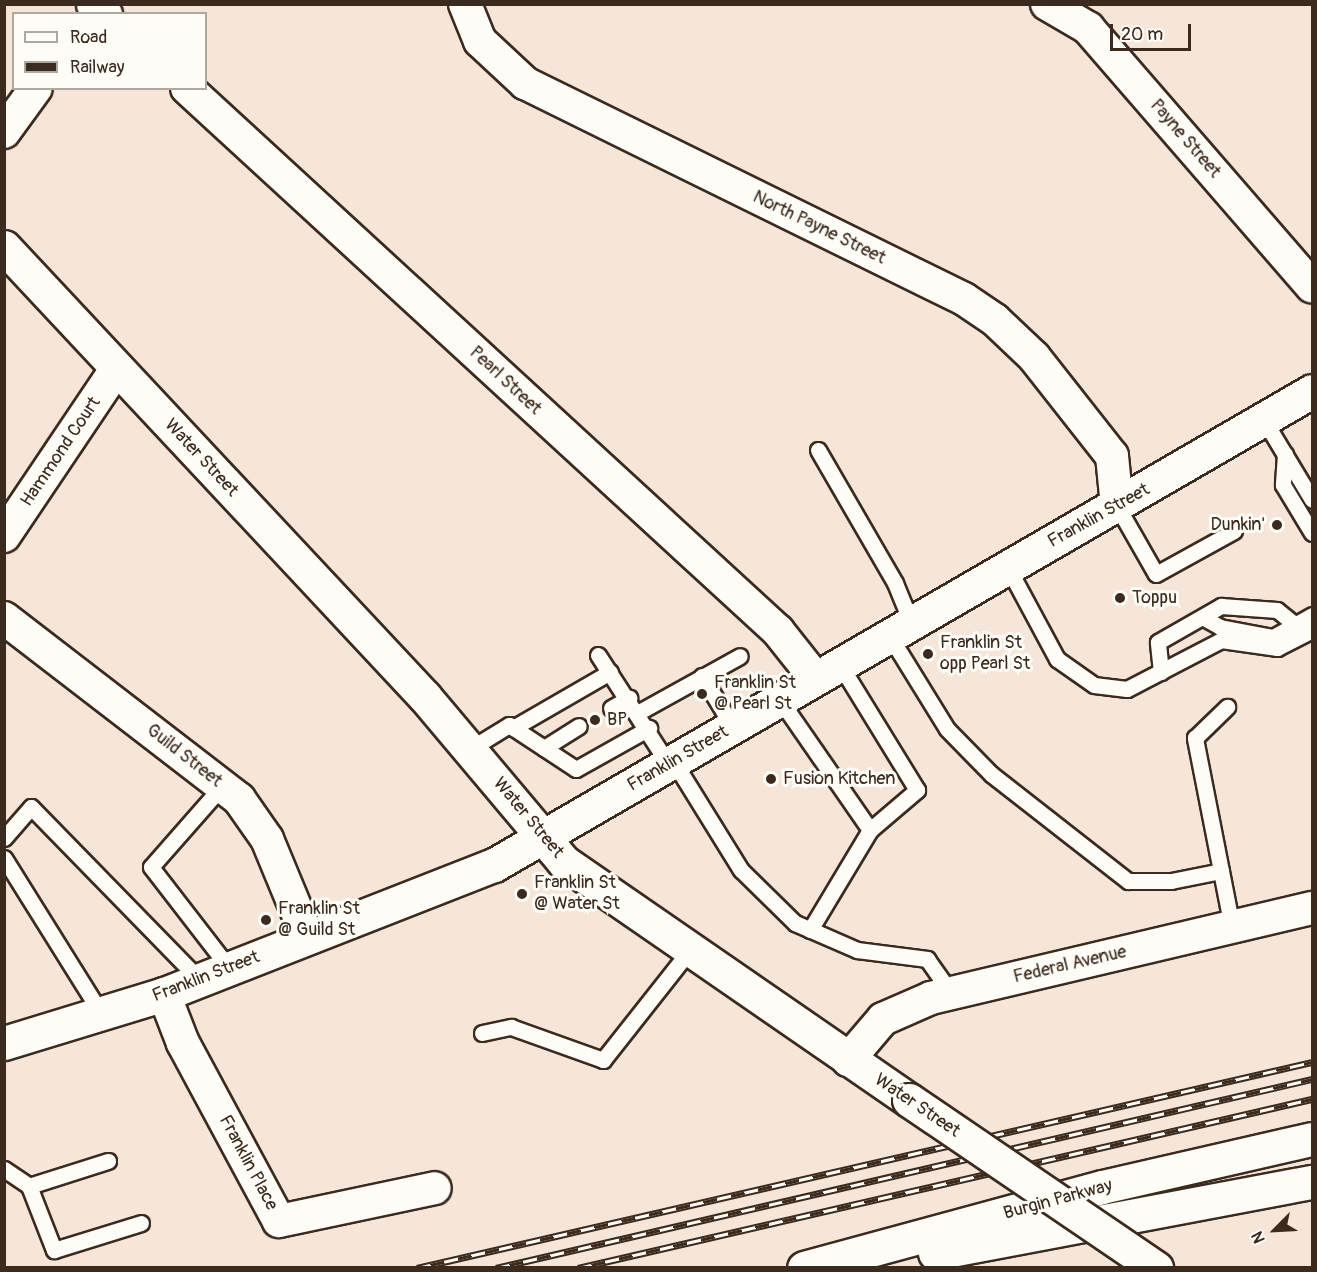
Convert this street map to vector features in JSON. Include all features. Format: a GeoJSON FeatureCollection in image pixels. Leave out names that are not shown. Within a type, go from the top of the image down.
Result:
{"type":"FeatureCollection","features":[{"type":"Feature","properties":{"kind":"main road","name":"Water Street"},"geometry":{"type":"LineString","coordinates":[[4,247],[470,749],[542,838],[581,876],[1156,1268]]}},
{"type":"Feature","properties":{"kind":"main road","name":"Franklin Street"},"geometry":{"type":"LineString","coordinates":[[4,1042],[102,1015],[164,994],[481,870],[542,838],[1312,391]]}},
{"type":"Feature","properties":{"kind":"main road","name":"Burgin Parkway"},"geometry":{"type":"LineString","coordinates":[[804,1268],[1102,1187],[1312,1139]]}},
{"type":"Feature","properties":{"kind":"main road","name":"Burgin Parkway"},"geometry":{"type":"LineString","coordinates":[[856,1268],[1312,1182]]}},
{"type":"Feature","properties":{"kind":"street","name":"North Payne Street"},"geometry":{"type":"LineString","coordinates":[[465,4],[480,41],[525,83],[964,299],[995,320],[1034,357],[1112,456],[1117,506]]}},
{"type":"Feature","properties":{"kind":"street","name":"Payne Street"},"geometry":{"type":"LineString","coordinates":[[1047,4],[1082,11],[1312,287]]}},
{"type":"Feature","properties":{"kind":"street"},"geometry":{"type":"LineString","coordinates":[[4,132],[35,90]]}},
{"type":"Feature","properties":{"kind":"street","name":"Pearl Street"},"geometry":{"type":"LineString","coordinates":[[189,90],[778,631],[828,672]]}},
{"type":"Feature","properties":{"kind":"street","name":"Hammond Court"},"geometry":{"type":"LineString","coordinates":[[4,536],[117,369]]}},
{"type":"Feature","properties":{"kind":"street","name":"Guild Street"},"geometry":{"type":"LineString","coordinates":[[4,618],[223,785],[259,825],[308,938]]}},
{"type":"Feature","properties":{"kind":"street","name":"Federal Avenue"},"geometry":{"type":"LineString","coordinates":[[848,1060],[883,1019],[951,993],[1312,908]]}},
{"type":"Feature","properties":{"kind":"street","name":"Franklin Place"},"geometry":{"type":"LineString","coordinates":[[164,994],[183,1043],[279,1221],[435,1188]]}},
{"type":"Feature","properties":{"kind":"lane"},"geometry":{"type":"LineString","coordinates":[[1264,420],[1312,500]]}},
{"type":"Feature","properties":{"kind":"lane"},"geometry":{"type":"LineString","coordinates":[[818,450],[947,729],[991,774],[1128,881],[1171,881],[1221,871]]}},
{"type":"Feature","properties":{"kind":"lane"},"geometry":{"type":"LineString","coordinates":[[1285,454],[1283,485],[1312,533]]}},
{"type":"Feature","properties":{"kind":"lane"},"geometry":{"type":"LineString","coordinates":[[1117,506],[1156,574],[1234,531]]}},
{"type":"Feature","properties":{"kind":"lane"},"geometry":{"type":"LineString","coordinates":[[1007,566],[1057,659],[1094,685],[1127,689],[1221,640],[1277,648],[1312,630]]}},
{"type":"Feature","properties":{"kind":"lane"},"geometry":{"type":"LineString","coordinates":[[1161,672],[1158,642],[1204,618],[1221,606],[1277,610],[1293,623]]}},
{"type":"Feature","properties":{"kind":"lane"},"geometry":{"type":"LineString","coordinates":[[1204,618],[1220,627],[1273,637],[1293,623],[1312,615]]}},
{"type":"Feature","properties":{"kind":"lane"},"geometry":{"type":"LineString","coordinates":[[598,654],[639,712],[741,870],[795,923],[858,950],[927,959],[951,993]]}},
{"type":"Feature","properties":{"kind":"lane"},"geometry":{"type":"LineString","coordinates":[[639,712],[740,656]]}},
{"type":"Feature","properties":{"kind":"lane"},"geometry":{"type":"LineString","coordinates":[[470,749],[513,728],[610,672]]}},
{"type":"Feature","properties":{"kind":"lane"},"geometry":{"type":"LineString","coordinates":[[810,930],[870,830],[917,790],[828,672]]}},
{"type":"Feature","properties":{"kind":"lane"},"geometry":{"type":"LineString","coordinates":[[702,676],[733,727]]}},
{"type":"Feature","properties":{"kind":"lane"},"geometry":{"type":"LineString","coordinates":[[611,708],[629,698]]}},
{"type":"Feature","properties":{"kind":"lane"},"geometry":{"type":"LineString","coordinates":[[780,700],[870,830]]}},
{"type":"Feature","properties":{"kind":"lane"},"geometry":{"type":"LineString","coordinates":[[1227,708],[1196,738],[1232,927]]}},
{"type":"Feature","properties":{"kind":"lane"},"geometry":{"type":"LineString","coordinates":[[544,748],[579,726]]}},
{"type":"Feature","properties":{"kind":"lane"},"geometry":{"type":"LineString","coordinates":[[513,728],[576,769],[649,728]]}},
{"type":"Feature","properties":{"kind":"lane"},"geometry":{"type":"LineString","coordinates":[[223,785],[151,867],[230,968]]}},
{"type":"Feature","properties":{"kind":"lane"},"geometry":{"type":"LineString","coordinates":[[4,838],[31,807],[198,979]]}},
{"type":"Feature","properties":{"kind":"lane"},"geometry":{"type":"LineString","coordinates":[[4,858],[102,1015]]}},
{"type":"Feature","properties":{"kind":"lane"},"geometry":{"type":"LineString","coordinates":[[482,1033],[511,1027],[603,1060],[689,951]]}},
{"type":"Feature","properties":{"kind":"lane"},"geometry":{"type":"LineString","coordinates":[[29,1186],[108,1161]]}},
{"type":"Feature","properties":{"kind":"lane"},"geometry":{"type":"LineString","coordinates":[[4,1169],[29,1186],[54,1250],[141,1223]]}},
{"type":"Feature","properties":{"kind":"railway"},"geometry":{"type":"LineString","coordinates":[[417,1268],[1312,1062]]}},
{"type":"Feature","properties":{"kind":"railway"},"geometry":{"type":"LineString","coordinates":[[496,1268],[1312,1079]]}},
{"type":"Feature","properties":{"kind":"railway"},"geometry":{"type":"LineString","coordinates":[[578,1268],[1312,1099]]}},
{"type":"Feature","properties":{"kind":"place","name":"Dunkin'"},"geometry":{"type":"Point","coordinates":[1277,525]}},
{"type":"Feature","properties":{"kind":"place","name":"Toppu"},"geometry":{"type":"Point","coordinates":[1120,598]}},
{"type":"Feature","properties":{"kind":"place","name":"Franklin St opp Pearl St"},"geometry":{"type":"Point","coordinates":[928,654]}},
{"type":"Feature","properties":{"kind":"place","name":"Franklin St @ Pearl St"},"geometry":{"type":"Point","coordinates":[702,694]}},
{"type":"Feature","properties":{"kind":"place","name":"BP"},"geometry":{"type":"Point","coordinates":[595,720]}},
{"type":"Feature","properties":{"kind":"place","name":"Fusion Kitchen"},"geometry":{"type":"Point","coordinates":[771,779]}},
{"type":"Feature","properties":{"kind":"place","name":"Franklin St @ Water St"},"geometry":{"type":"Point","coordinates":[522,894]}},
{"type":"Feature","properties":{"kind":"place","name":"Franklin St @ Guild St"},"geometry":{"type":"Point","coordinates":[266,920]}}]}
